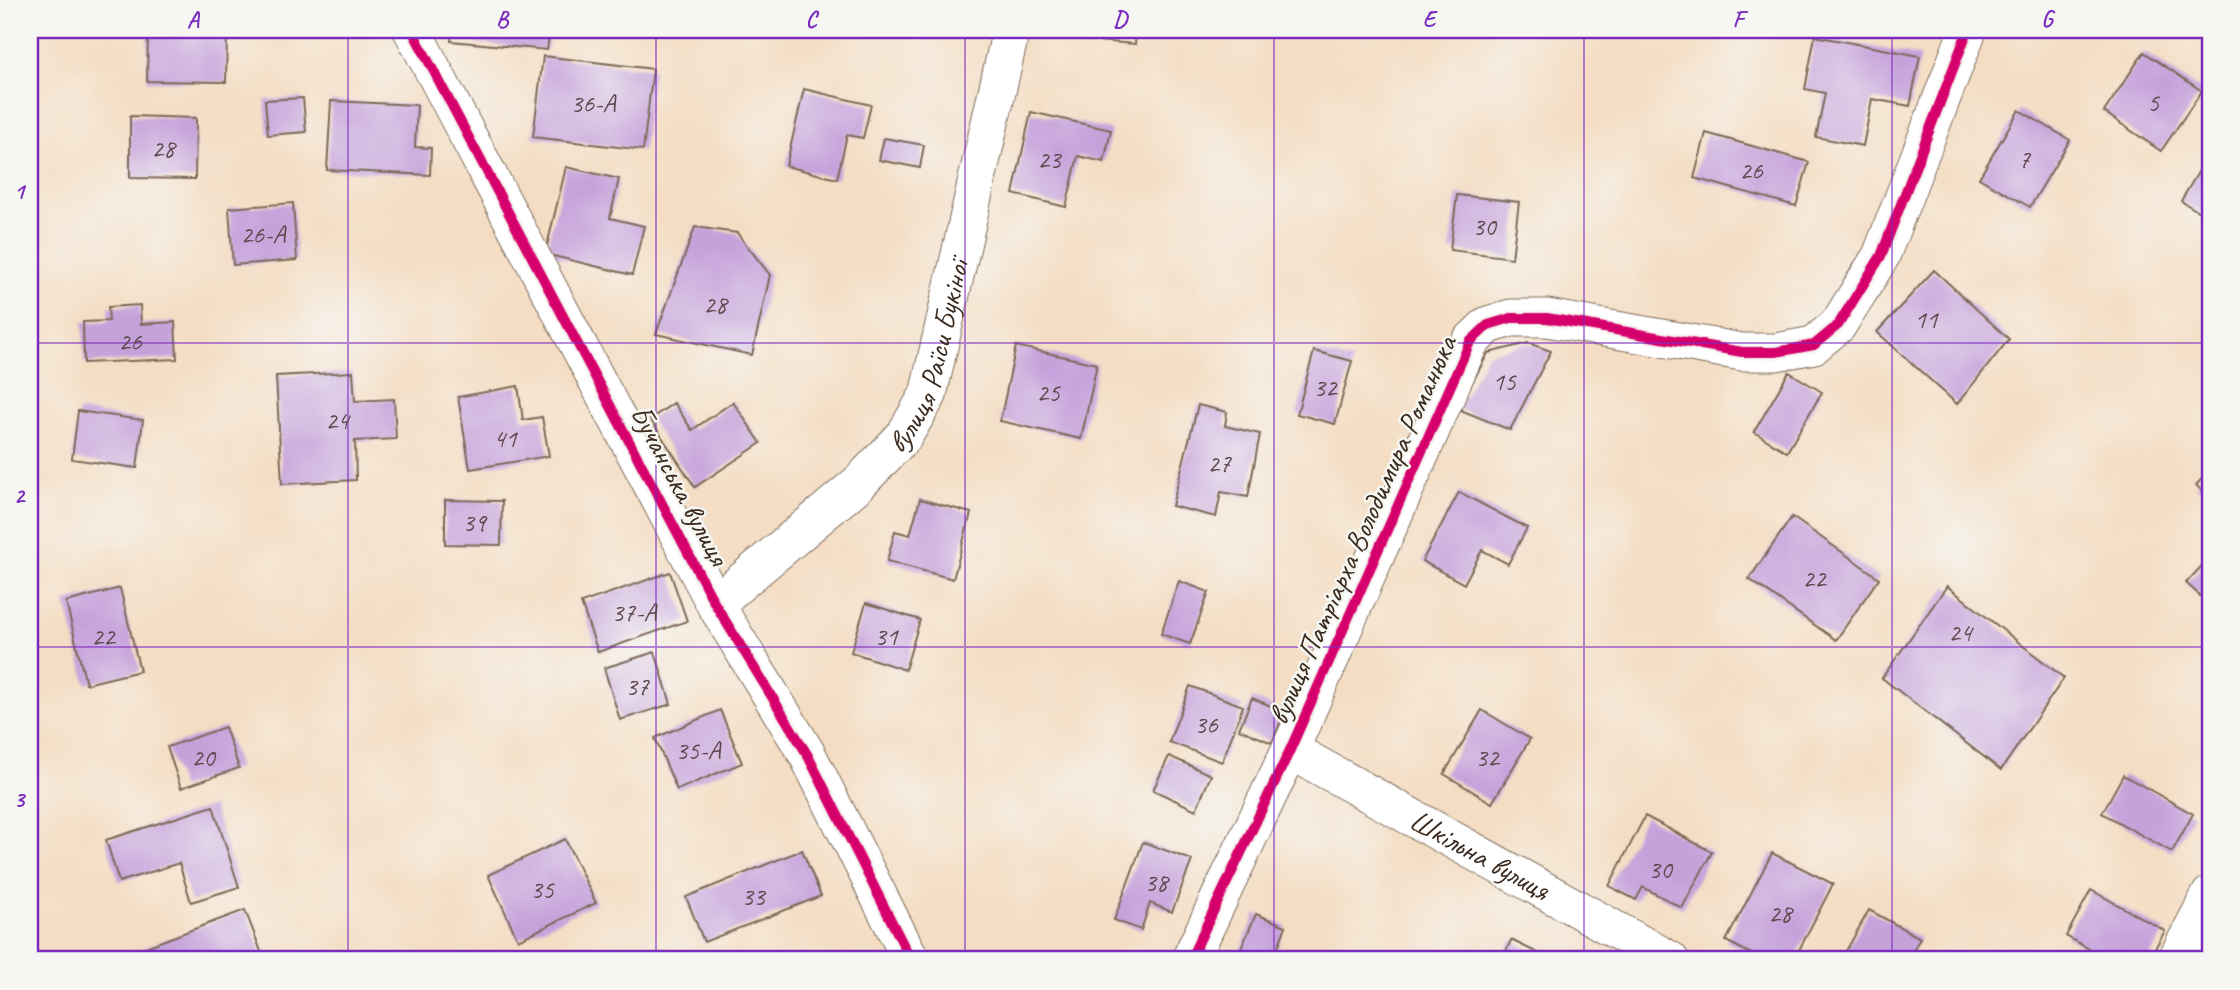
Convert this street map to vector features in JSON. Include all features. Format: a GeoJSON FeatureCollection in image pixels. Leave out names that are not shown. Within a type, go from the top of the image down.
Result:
{"type":"FeatureCollection","features":[{"type":"Feature","properties":{"kind":"street","name":"Бучанська вулиця"},"geometry":{"type":"LineString","coordinates":[[412,30],[715,604],[807,754],[911,960]]}},
{"type":"Feature","properties":{"kind":"street","name":"вулиця Раїси Букіної"},"geometry":{"type":"LineString","coordinates":[[715,604],[858,484],[904,436],[928,395],[1011,30]]}},
{"type":"Feature","properties":{"kind":"street","name":"вулиця Патріарха Володимира Романюка"},"geometry":{"type":"LineString","coordinates":[[1190,960],[1290,750],[1470,342],[1488,326],[1511,318],[1547,318],[1742,352],[1776,352],[1814,345],[1838,326],[1881,256],[1968,30]]}},
{"type":"Feature","properties":{"kind":"street","name":"Шкільна вулиця"},"geometry":{"type":"LineString","coordinates":[[1290,750],[1670,960]]}},
{"type":"Feature","properties":{"kind":"street"},"geometry":{"type":"LineString","coordinates":[[2176,960],[2210,895]]}},
{"type":"Feature","properties":{"kind":"path"},"geometry":{"type":"LineString","coordinates":[[30,82],[34,30]]}},
{"type":"Feature","properties":{"kind":"building"},"geometry":{"type":"Polygon","coordinates":[[[452,30],[550,30],[547,50],[451,41],[452,30]]]}},
{"type":"Feature","properties":{"kind":"building"},"geometry":{"type":"Polygon","coordinates":[[[880,30],[933,30],[931,40],[880,30]]]}},
{"type":"Feature","properties":{"kind":"building"},"geometry":{"type":"Polygon","coordinates":[[[1084,30],[1136,30],[1135,44],[1083,40],[1084,30]]]}},
{"type":"Feature","properties":{"kind":"building"},"geometry":{"type":"Polygon","coordinates":[[[148,31],[227,33],[226,82],[147,81],[148,31]]]}},
{"type":"Feature","properties":{"kind":"building"},"geometry":{"type":"Polygon","coordinates":[[[1815,36],[1920,56],[1910,106],[1872,99],[1863,146],[1816,137],[1825,93],[1805,89],[1815,36]]]}},
{"type":"Feature","properties":{"kind":"building"},"geometry":{"type":"Polygon","coordinates":[[[2144,52],[2202,91],[2161,151],[2104,112],[2144,52]]]}},
{"type":"Feature","properties":{"kind":"building"},"geometry":{"type":"Polygon","coordinates":[[[543,56],[653,69],[643,150],[533,137],[543,56]]]}},
{"type":"Feature","properties":{"kind":"building"},"geometry":{"type":"Polygon","coordinates":[[[804,89],[871,105],[863,138],[847,135],[837,179],[786,166],[804,89]]]}},
{"type":"Feature","properties":{"kind":"building"},"geometry":{"type":"Polygon","coordinates":[[[303,98],[306,132],[268,135],[265,100],[303,98]]]}},
{"type":"Feature","properties":{"kind":"building"},"geometry":{"type":"Polygon","coordinates":[[[331,101],[417,105],[415,147],[431,148],[430,175],[327,170],[331,101]]]}},
{"type":"Feature","properties":{"kind":"building"},"geometry":{"type":"Polygon","coordinates":[[[2019,110],[2070,140],[2030,207],[1979,178],[2019,110]]]}},
{"type":"Feature","properties":{"kind":"building"},"geometry":{"type":"Polygon","coordinates":[[[1031,112],[1111,130],[1104,162],[1078,156],[1066,207],[1013,194],[1031,112]]]}},
{"type":"Feature","properties":{"kind":"building"},"geometry":{"type":"Polygon","coordinates":[[[130,116],[196,118],[195,179],[130,178],[130,116]]]}},
{"type":"Feature","properties":{"kind":"building"},"geometry":{"type":"Polygon","coordinates":[[[1706,133],[1809,162],[1796,206],[1694,178],[1706,133]]]}},
{"type":"Feature","properties":{"kind":"building"},"geometry":{"type":"Polygon","coordinates":[[[884,138],[924,145],[920,168],[879,160],[884,138]]]}},
{"type":"Feature","properties":{"kind":"building"},"geometry":{"type":"Polygon","coordinates":[[[566,167],[619,179],[610,218],[644,226],[632,275],[545,254],[566,167]]]}},
{"type":"Feature","properties":{"kind":"building"},"geometry":{"type":"Polygon","coordinates":[[[2200,169],[2210,175],[2210,207],[2206,216],[2181,201],[2200,169]]]}},
{"type":"Feature","properties":{"kind":"building"},"geometry":{"type":"Polygon","coordinates":[[[1457,195],[1519,202],[1512,258],[1450,250],[1457,195]]]}},
{"type":"Feature","properties":{"kind":"building"},"geometry":{"type":"Polygon","coordinates":[[[293,203],[297,260],[233,265],[229,208],[293,203]]]}},
{"type":"Feature","properties":{"kind":"building"},"geometry":{"type":"Polygon","coordinates":[[[695,227],[737,233],[770,275],[752,355],[656,334],[695,227]]]}},
{"type":"Feature","properties":{"kind":"building"},"geometry":{"type":"Polygon","coordinates":[[[1934,270],[2009,339],[1957,404],[1877,332],[1934,270]]]}},
{"type":"Feature","properties":{"kind":"building"},"geometry":{"type":"Polygon","coordinates":[[[140,305],[141,324],[175,322],[177,359],[84,363],[83,322],[109,321],[108,307],[140,305]]]}},
{"type":"Feature","properties":{"kind":"building"},"geometry":{"type":"Polygon","coordinates":[[[1528,343],[1551,351],[1510,430],[1458,409],[1488,353],[1528,343]]]}},
{"type":"Feature","properties":{"kind":"building"},"geometry":{"type":"Polygon","coordinates":[[[1016,346],[1097,364],[1081,439],[1000,421],[1016,346]]]}},
{"type":"Feature","properties":{"kind":"building"},"geometry":{"type":"Polygon","coordinates":[[[1314,351],[1352,361],[1335,424],[1297,414],[1314,351]]]}},
{"type":"Feature","properties":{"kind":"building"},"geometry":{"type":"Polygon","coordinates":[[[353,372],[355,401],[394,399],[396,439],[355,441],[356,480],[282,484],[276,376],[353,372]]]}},
{"type":"Feature","properties":{"kind":"building"},"geometry":{"type":"Polygon","coordinates":[[[1789,372],[1822,392],[1787,452],[1754,432],[1789,372]]]}},
{"type":"Feature","properties":{"kind":"building"},"geometry":{"type":"Polygon","coordinates":[[[518,386],[523,420],[542,417],[549,456],[470,469],[458,397],[518,386]]]}},
{"type":"Feature","properties":{"kind":"building"},"geometry":{"type":"Polygon","coordinates":[[[733,402],[761,443],[695,487],[650,419],[674,403],[692,430],[733,402]]]}},
{"type":"Feature","properties":{"kind":"building"},"geometry":{"type":"Polygon","coordinates":[[[1198,405],[1227,412],[1225,426],[1260,434],[1248,497],[1221,492],[1216,517],[1172,506],[1198,405]]]}},
{"type":"Feature","properties":{"kind":"building"},"geometry":{"type":"Polygon","coordinates":[[[78,411],[143,420],[137,468],[72,459],[78,411]]]}},
{"type":"Feature","properties":{"kind":"building"},"geometry":{"type":"Polygon","coordinates":[[[2210,470],[2210,499],[2196,485],[2210,470]]]}},
{"type":"Feature","properties":{"kind":"building"},"geometry":{"type":"Polygon","coordinates":[[[1459,492],[1527,528],[1508,564],[1482,550],[1464,584],[1422,561],[1459,492]]]}},
{"type":"Feature","properties":{"kind":"building"},"geometry":{"type":"Polygon","coordinates":[[[920,499],[971,513],[953,579],[887,561],[895,531],[910,535],[920,499]]]}},
{"type":"Feature","properties":{"kind":"building"},"geometry":{"type":"Polygon","coordinates":[[[445,500],[502,501],[501,545],[445,544],[445,500]]]}},
{"type":"Feature","properties":{"kind":"building"},"geometry":{"type":"Polygon","coordinates":[[[1792,517],[1879,578],[1836,640],[1749,579],[1792,517]]]}},
{"type":"Feature","properties":{"kind":"building"},"geometry":{"type":"Polygon","coordinates":[[[2210,557],[2210,605],[2186,583],[2210,557]]]}},
{"type":"Feature","properties":{"kind":"building"},"geometry":{"type":"Polygon","coordinates":[[[670,572],[687,621],[598,652],[581,603],[670,572]]]}},
{"type":"Feature","properties":{"kind":"building"},"geometry":{"type":"Polygon","coordinates":[[[1179,581],[1209,592],[1190,644],[1161,634],[1179,581]]]}},
{"type":"Feature","properties":{"kind":"building"},"geometry":{"type":"Polygon","coordinates":[[[1947,586],[2064,678],[2001,770],[1882,678],[1947,586]]]}},
{"type":"Feature","properties":{"kind":"building"},"geometry":{"type":"Polygon","coordinates":[[[120,588],[140,671],[86,684],[66,602],[120,588]]]}},
{"type":"Feature","properties":{"kind":"building"},"geometry":{"type":"Polygon","coordinates":[[[866,603],[920,620],[905,670],[851,652],[866,603]]]}},
{"type":"Feature","properties":{"kind":"building"},"geometry":{"type":"Polygon","coordinates":[[[655,652],[671,704],[620,720],[604,668],[655,652]]]}},
{"type":"Feature","properties":{"kind":"building"},"geometry":{"type":"Polygon","coordinates":[[[1190,686],[1243,706],[1222,762],[1169,742],[1190,686]]]}},
{"type":"Feature","properties":{"kind":"building"},"geometry":{"type":"Polygon","coordinates":[[[1252,698],[1285,712],[1272,743],[1239,729],[1252,698]]]}},
{"type":"Feature","properties":{"kind":"building"},"geometry":{"type":"Polygon","coordinates":[[[720,710],[742,763],[677,790],[655,738],[720,710]]]}},
{"type":"Feature","properties":{"kind":"building"},"geometry":{"type":"Polygon","coordinates":[[[1482,710],[1530,739],[1492,803],[1444,774],[1482,710]]]}},
{"type":"Feature","properties":{"kind":"building"},"geometry":{"type":"Polygon","coordinates":[[[225,727],[239,768],[181,788],[167,747],[225,727]]]}},
{"type":"Feature","properties":{"kind":"building"},"geometry":{"type":"Polygon","coordinates":[[[1169,756],[1211,775],[1196,810],[1153,790],[1169,756]]]}},
{"type":"Feature","properties":{"kind":"building"},"geometry":{"type":"Polygon","coordinates":[[[2123,775],[2193,814],[2172,852],[2102,813],[2123,775]]]}},
{"type":"Feature","properties":{"kind":"building"},"geometry":{"type":"Polygon","coordinates":[[[213,806],[239,887],[191,902],[179,863],[119,882],[106,840],[213,806]]]}},
{"type":"Feature","properties":{"kind":"building"},"geometry":{"type":"Polygon","coordinates":[[[1645,816],[1712,852],[1682,908],[1643,887],[1636,900],[1609,886],[1645,816]]]}},
{"type":"Feature","properties":{"kind":"building"},"geometry":{"type":"Polygon","coordinates":[[[565,839],[596,903],[518,940],[488,875],[565,839]]]}},
{"type":"Feature","properties":{"kind":"building"},"geometry":{"type":"Polygon","coordinates":[[[1143,842],[1192,860],[1172,912],[1150,903],[1141,930],[1114,920],[1143,842]]]}},
{"type":"Feature","properties":{"kind":"building"},"geometry":{"type":"Polygon","coordinates":[[[802,850],[821,896],[704,942],[686,897],[802,850]]]}},
{"type":"Feature","properties":{"kind":"building"},"geometry":{"type":"Polygon","coordinates":[[[1772,853],[1833,884],[1794,960],[1763,960],[1726,941],[1772,853]]]}},
{"type":"Feature","properties":{"kind":"building"},"geometry":{"type":"Polygon","coordinates":[[[2091,890],[2165,931],[2148,960],[2109,960],[2066,936],[2091,890]]]}},
{"type":"Feature","properties":{"kind":"building"},"geometry":{"type":"Polygon","coordinates":[[[245,910],[262,954],[246,960],[111,960],[245,910]]]}},
{"type":"Feature","properties":{"kind":"building"},"geometry":{"type":"Polygon","coordinates":[[[1869,910],[1920,938],[1908,960],[1841,960],[1869,910]]]}},
{"type":"Feature","properties":{"kind":"building"},"geometry":{"type":"Polygon","coordinates":[[[1256,914],[1286,926],[1273,960],[1236,960],[1256,914]]]}},
{"type":"Feature","properties":{"kind":"building"},"geometry":{"type":"Polygon","coordinates":[[[1511,940],[1552,960],[1502,960],[1511,940]]]}},
{"type":"Feature","properties":{"kind":"cycle path"},"geometry":{"type":"LineString","coordinates":[[412,30],[715,604],[807,754],[911,960]]}},
{"type":"Feature","properties":{"kind":"cycle path"},"geometry":{"type":"LineString","coordinates":[[1190,960],[1290,750],[1470,342],[1488,325],[1511,318],[1547,318],[1742,352],[1776,352],[1814,345],[1838,325],[1881,256],[1968,30]]}}]}
